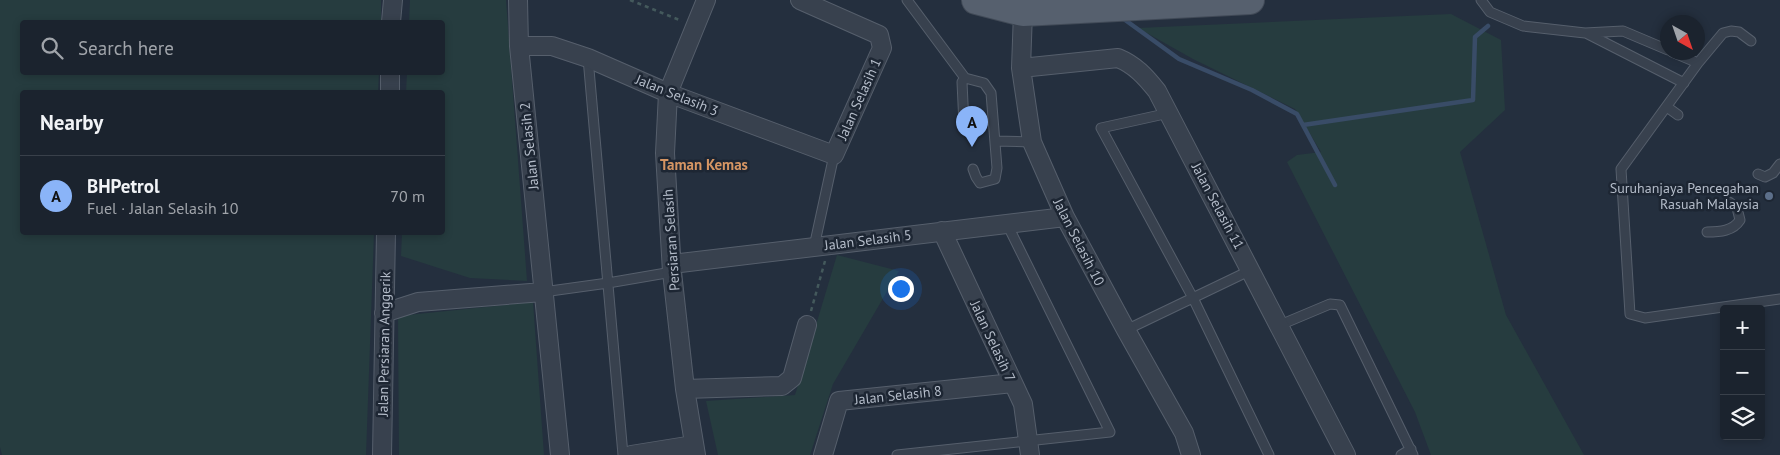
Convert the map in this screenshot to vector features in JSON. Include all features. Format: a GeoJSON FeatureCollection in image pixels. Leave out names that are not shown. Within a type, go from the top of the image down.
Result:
{"type":"FeatureCollection","features":[{"type":"Feature","properties":{"kind":"main road"},"geometry":{"type":"LineString","coordinates":[[976,0],[1022,12],[1240,0]]}},
{"type":"Feature","properties":{"kind":"street"},"geometry":{"type":"LineString","coordinates":[[391,20],[393,0]]}},
{"type":"Feature","properties":{"kind":"street","name":"Jalan Selasih 2"},"geometry":{"type":"LineString","coordinates":[[518,0],[519,46],[560,455]]}},
{"type":"Feature","properties":{"kind":"street","name":"Persiaran Selasih"},"geometry":{"type":"LineString","coordinates":[[694,450],[685,389],[672,268],[665,153],[668,93],[706,0]]}},
{"type":"Feature","properties":{"kind":"street","name":"Jalan Selasih 1"},"geometry":{"type":"LineString","coordinates":[[800,0],[880,35],[882,48],[834,155]]}},
{"type":"Feature","properties":{"kind":"street","name":"Jalan Selasih 10"},"geometry":{"type":"LineString","coordinates":[[1022,12],[1021,68],[1032,142],[1065,217],[1184,433],[1191,455]]}},
{"type":"Feature","properties":{"kind":"street","name":"Jalan Selasih 3"},"geometry":{"type":"LineString","coordinates":[[519,46],[552,46],[588,58],[668,93],[834,155]]}},
{"type":"Feature","properties":{"kind":"street","name":"Jalan Selasih 11"},"geometry":{"type":"LineString","coordinates":[[1021,68],[1118,58],[1128,62],[1140,71],[1157,90],[1346,455]]}},
{"type":"Feature","properties":{"kind":"street"},"geometry":{"type":"LineString","coordinates":[[390,75],[390,90]]}},
{"type":"Feature","properties":{"kind":"street","name":"Jalan Selasih 5"},"geometry":{"type":"LineString","coordinates":[[672,268],[822,246],[1065,217]]}},
{"type":"Feature","properties":{"kind":"street","name":"Jalan Selasih 7"},"geometry":{"type":"LineString","coordinates":[[942,231],[1024,404],[1029,448]]}},
{"type":"Feature","properties":{"kind":"street","name":"Jalan Persiaran Anggerik"},"geometry":{"type":"LineString","coordinates":[[382,455],[386,235]]}},
{"type":"Feature","properties":{"kind":"street"},"geometry":{"type":"LineString","coordinates":[[384,313],[418,302],[543,292]]}},
{"type":"Feature","properties":{"kind":"street"},"geometry":{"type":"LineString","coordinates":[[685,389],[782,386],[792,378],[807,324]]}},
{"type":"Feature","properties":{"kind":"street","name":"Jalan Selasih 8"},"geometry":{"type":"LineString","coordinates":[[823,455],[839,401],[1014,383]]}},
{"type":"Feature","properties":{"kind":"street"},"geometry":{"type":"LineString","coordinates":[[630,455],[694,450]]}},
{"type":"Feature","properties":{"kind":"lane"},"geometry":{"type":"LineString","coordinates":[[907,0],[966,78],[984,83],[991,94],[997,168],[995,179],[980,183],[973,169]]}},
{"type":"Feature","properties":{"kind":"lane"},"geometry":{"type":"LineString","coordinates":[[1481,0],[1490,12],[1523,26],[1585,33],[1622,31],[1660,47]]}},
{"type":"Feature","properties":{"kind":"lane"},"geometry":{"type":"LineString","coordinates":[[1752,41],[1738,32],[1722,33],[1698,63],[1622,169],[1630,314],[1645,318],[1780,299]]}},
{"type":"Feature","properties":{"kind":"lane"},"geometry":{"type":"LineString","coordinates":[[1585,33],[1684,83]]}},
{"type":"Feature","properties":{"kind":"lane"},"geometry":{"type":"LineString","coordinates":[[588,58],[623,455]]}},
{"type":"Feature","properties":{"kind":"lane"},"geometry":{"type":"LineString","coordinates":[[1691,60],[1698,63]]}},
{"type":"Feature","properties":{"kind":"lane"},"geometry":{"type":"LineString","coordinates":[[964,125],[962,82],[966,78]]}},
{"type":"Feature","properties":{"kind":"lane"},"geometry":{"type":"LineString","coordinates":[[1667,106],[1678,115]]}},
{"type":"Feature","properties":{"kind":"lane"},"geometry":{"type":"LineString","coordinates":[[1169,113],[1101,128],[1192,298],[1270,455]]}},
{"type":"Feature","properties":{"kind":"lane"},"geometry":{"type":"LineString","coordinates":[[995,141],[1032,142]]}},
{"type":"Feature","properties":{"kind":"lane","name":"Jalan Selasih 1"},"geometry":{"type":"LineString","coordinates":[[822,246],[834,155]]}},
{"type":"Feature","properties":{"kind":"lane"},"geometry":{"type":"LineString","coordinates":[[1758,174],[1765,177],[1773,173],[1780,164]]}},
{"type":"Feature","properties":{"kind":"lane"},"geometry":{"type":"LineString","coordinates":[[1707,232],[1719,232],[1736,227],[1740,220],[1736,208],[1729,202]]}},
{"type":"Feature","properties":{"kind":"lane"},"geometry":{"type":"LineString","coordinates":[[897,455],[1029,448],[1110,432],[1007,224]]}},
{"type":"Feature","properties":{"kind":"lane"},"geometry":{"type":"LineString","coordinates":[[543,292],[608,283],[672,268]]}},
{"type":"Feature","properties":{"kind":"lane"},"geometry":{"type":"LineString","coordinates":[[1126,330],[1251,270]]}},
{"type":"Feature","properties":{"kind":"lane"},"geometry":{"type":"LineString","coordinates":[[1280,325],[1330,304],[1340,305],[1412,452],[1401,455]]}},
{"type":"Feature","properties":{"kind":"path"},"geometry":{"type":"LineString","coordinates":[[630,0],[695,26]]}},
{"type":"Feature","properties":{"kind":"path"},"geometry":{"type":"LineString","coordinates":[[807,324],[822,246]]}},
{"type":"Feature","properties":{"kind":"green space"},"geometry":{"type":"Polygon","coordinates":[[[0,0],[381,0],[381,20],[20,20],[20,75],[379,75],[378,90],[20,90],[20,235],[374,235],[366,455],[2,455],[0,447],[0,0]]]}},
{"type":"Feature","properties":{"kind":"green space"},"geometry":{"type":"Polygon","coordinates":[[[410,0],[506,0],[527,281],[470,278],[401,256],[402,235],[445,235],[445,90],[406,90],[407,75],[445,75],[445,20],[409,20],[410,0]]]}},
{"type":"Feature","properties":{"kind":"green space"},"geometry":{"type":"Polygon","coordinates":[[[1451,14],[1501,40],[1505,110],[1460,152],[1506,315],[1584,455],[1431,455],[1415,412],[1287,162],[1297,155],[1321,152],[1295,109],[1193,59],[1138,28],[1451,14]]]}},
{"type":"Feature","properties":{"kind":"green space"},"geometry":{"type":"Polygon","coordinates":[[[837,255],[899,271],[833,384],[810,455],[718,455],[706,401],[795,395],[837,255]]]}},
{"type":"Feature","properties":{"kind":"green space"},"geometry":{"type":"Polygon","coordinates":[[[533,302],[544,455],[399,455],[398,316],[533,302]]]}},
{"type":"Feature","properties":{"kind":"waterway"},"geometry":{"type":"LineString","coordinates":[[1121,17],[1179,59],[1252,90],[1297,114],[1335,185]]}},
{"type":"Feature","properties":{"kind":"waterway"},"geometry":{"type":"LineString","coordinates":[[1303,125],[1473,100],[1475,37],[1488,26]]}},
{"type":"Feature","properties":{"kind":"place","name":"BHPetrol"},"geometry":{"type":"Point","coordinates":[972,147]}},
{"type":"Feature","properties":{"kind":"place","name":"Suruhanjaya Pencegahan Rasuah Malaysia"},"geometry":{"type":"Point","coordinates":[1769,196]}},
{"type":"Feature","properties":{"kind":"district","name":"Taman Kemas"},"geometry":{"type":"Point","coordinates":[704,165]}}]}
